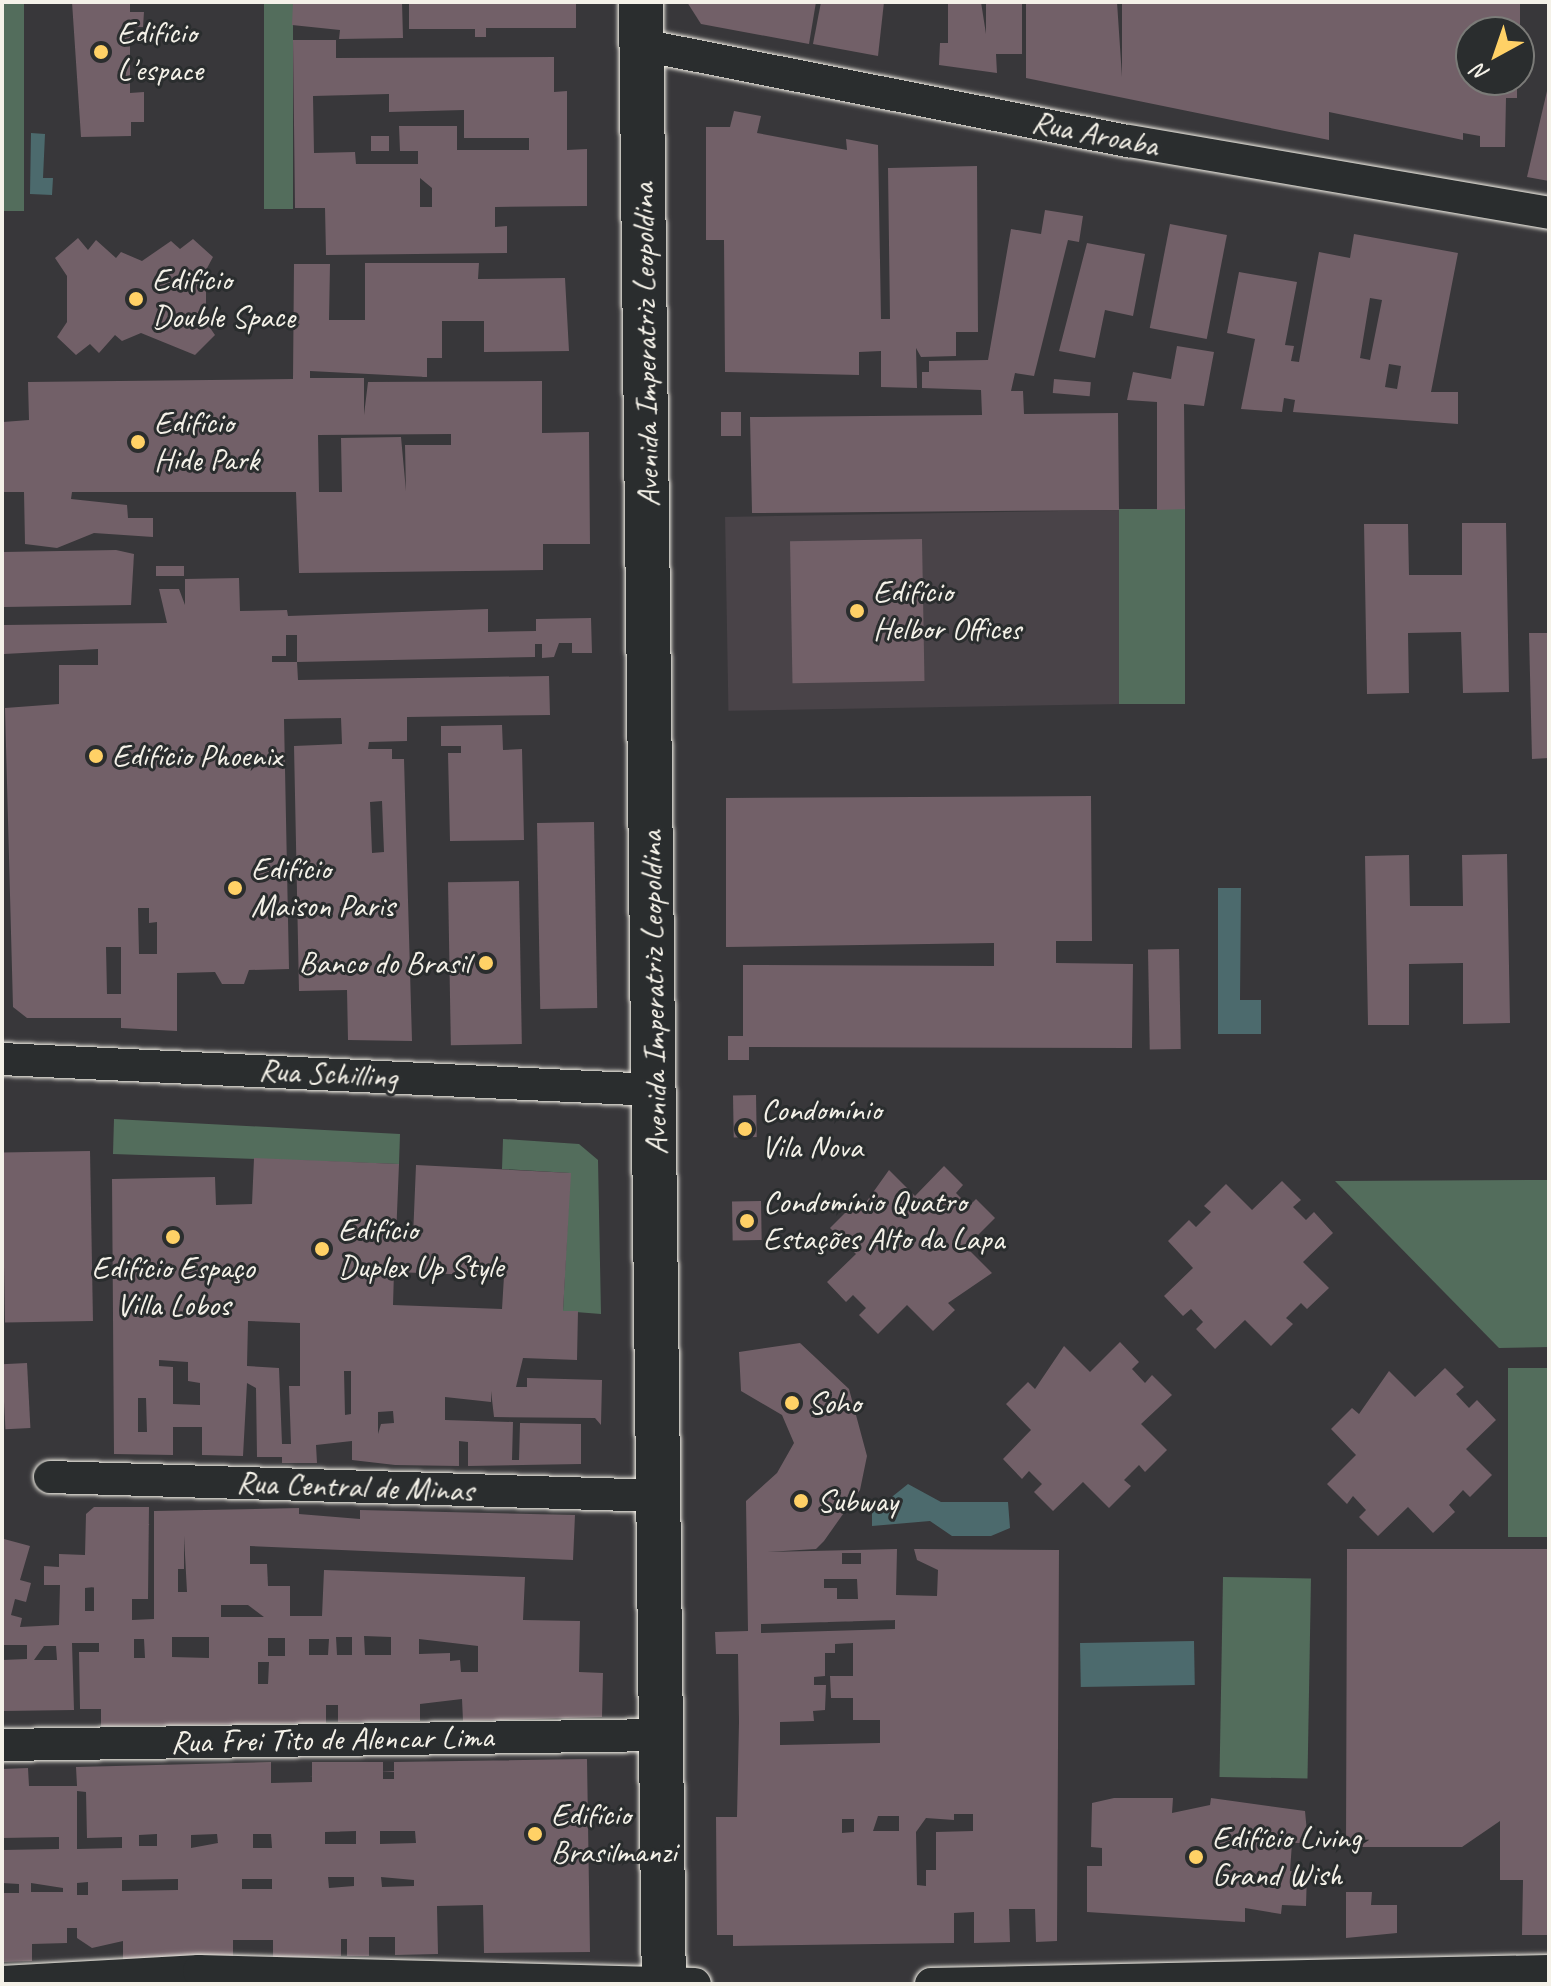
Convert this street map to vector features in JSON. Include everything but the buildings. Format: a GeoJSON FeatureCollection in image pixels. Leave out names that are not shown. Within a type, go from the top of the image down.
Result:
{"type":"FeatureCollection","features":[{"type":"Feature","properties":{"kind":"main road","name":"Avenida Imperatriz Leopoldina"},"geometry":{"type":"LineString","coordinates":[[641,2],[662,1735],[674,1983]]}},
{"type":"Feature","properties":{"kind":"street","name":"Rua Aroaba"},"geometry":{"type":"LineString","coordinates":[[642,45],[1549,213]]}},
{"type":"Feature","properties":{"kind":"street","name":"Rua Schilling"},"geometry":{"type":"LineString","coordinates":[[2,1059],[655,1090]]}},
{"type":"Feature","properties":{"kind":"street","name":"Rua Central de Minas"},"geometry":{"type":"LineString","coordinates":[[50,1477],[660,1496]]}},
{"type":"Feature","properties":{"kind":"street","name":"Rua Frei Tito de Alencar Lima"},"geometry":{"type":"LineString","coordinates":[[2,1745],[662,1735]]}},
{"type":"Feature","properties":{"kind":"street"},"geometry":{"type":"LineString","coordinates":[[2,1982],[199,1971],[674,1983]]}},
{"type":"Feature","properties":{"kind":"street"},"geometry":{"type":"LineString","coordinates":[[931,1984],[1549,1971]]}},
{"type":"Feature","properties":{"kind":"shaded area"},"geometry":{"type":"Polygon","coordinates":[[[1119,510],[1122,704],[728,711],[725,517],[1119,510]]]}},
{"type":"Feature","properties":{"kind":"green space"},"geometry":{"type":"Polygon","coordinates":[[[2,2],[24,2],[24,211],[2,211],[2,2]]]}},
{"type":"Feature","properties":{"kind":"green space"},"geometry":{"type":"Polygon","coordinates":[[[264,2],[293,2],[293,209],[264,209],[264,2]]]}},
{"type":"Feature","properties":{"kind":"green space"},"geometry":{"type":"Polygon","coordinates":[[[1119,509],[1185,509],[1185,704],[1119,704],[1119,509]]]}},
{"type":"Feature","properties":{"kind":"green space"},"geometry":{"type":"Polygon","coordinates":[[[114,1119],[400,1134],[399,1164],[113,1154],[114,1119]]]}},
{"type":"Feature","properties":{"kind":"green space"},"geometry":{"type":"Polygon","coordinates":[[[503,1139],[579,1144],[598,1160],[601,1314],[563,1311],[570,1173],[502,1169],[503,1139]]]}},
{"type":"Feature","properties":{"kind":"green space"},"geometry":{"type":"Polygon","coordinates":[[[1549,1180],[1549,1347],[1499,1348],[1335,1181],[1549,1180]]]}},
{"type":"Feature","properties":{"kind":"green space"},"geometry":{"type":"Polygon","coordinates":[[[1508,1368],[1549,1368],[1549,1537],[1508,1537],[1508,1368]]]}},
{"type":"Feature","properties":{"kind":"green space"},"geometry":{"type":"Polygon","coordinates":[[[1223,1577],[1311,1579],[1307,1779],[1220,1777],[1223,1577]]]}},
{"type":"Feature","properties":{"kind":"water"},"geometry":{"type":"Polygon","coordinates":[[[31,133],[45,134],[43,178],[53,178],[52,195],[30,194],[31,133]]]}},
{"type":"Feature","properties":{"kind":"water"},"geometry":{"type":"Polygon","coordinates":[[[1218,888],[1241,888],[1240,1000],[1261,1000],[1261,1034],[1218,1034],[1218,888]]]}},
{"type":"Feature","properties":{"kind":"water"},"geometry":{"type":"Polygon","coordinates":[[[908,1484],[941,1502],[1008,1502],[1010,1528],[991,1536],[952,1536],[930,1521],[872,1526],[872,1501],[888,1500],[908,1484]]]}},
{"type":"Feature","properties":{"kind":"water"},"geometry":{"type":"Polygon","coordinates":[[[1194,1641],[1195,1685],[1081,1687],[1080,1643],[1194,1641]]]}},
{"type":"Feature","properties":{"kind":"place","name":"Edifício L'espace"},"geometry":{"type":"Point","coordinates":[101,52]}},
{"type":"Feature","properties":{"kind":"place","name":"Edifício Double Space"},"geometry":{"type":"Point","coordinates":[136,299]}},
{"type":"Feature","properties":{"kind":"place","name":"Edifício Hide Park"},"geometry":{"type":"Point","coordinates":[138,442]}},
{"type":"Feature","properties":{"kind":"place","name":"Edifício Helbor Offices"},"geometry":{"type":"Point","coordinates":[857,611]}},
{"type":"Feature","properties":{"kind":"place","name":"Edifício Phoenix"},"geometry":{"type":"Point","coordinates":[96,756]}},
{"type":"Feature","properties":{"kind":"place","name":"Edifício Maison Paris"},"geometry":{"type":"Point","coordinates":[235,888]}},
{"type":"Feature","properties":{"kind":"place","name":"Banco do Brasil"},"geometry":{"type":"Point","coordinates":[486,963]}},
{"type":"Feature","properties":{"kind":"place","name":"Condomínio Vila Nova"},"geometry":{"type":"Point","coordinates":[745,1129]}},
{"type":"Feature","properties":{"kind":"place","name":"Condomínio Quatro Estações Alto da Lapa"},"geometry":{"type":"Point","coordinates":[747,1221]}},
{"type":"Feature","properties":{"kind":"place","name":"Edifício Espaço Villa Lobos"},"geometry":{"type":"Point","coordinates":[173,1237]}},
{"type":"Feature","properties":{"kind":"place","name":"Edifício Duplex Up Style"},"geometry":{"type":"Point","coordinates":[322,1249]}},
{"type":"Feature","properties":{"kind":"place","name":"Soho"},"geometry":{"type":"Point","coordinates":[792,1403]}},
{"type":"Feature","properties":{"kind":"place","name":"Subway"},"geometry":{"type":"Point","coordinates":[801,1501]}},
{"type":"Feature","properties":{"kind":"place","name":"Edifício Brasilmanzi"},"geometry":{"type":"Point","coordinates":[535,1834]}},
{"type":"Feature","properties":{"kind":"place","name":"Edifício Living Grand Wish"},"geometry":{"type":"Point","coordinates":[1196,1857]}}]}
